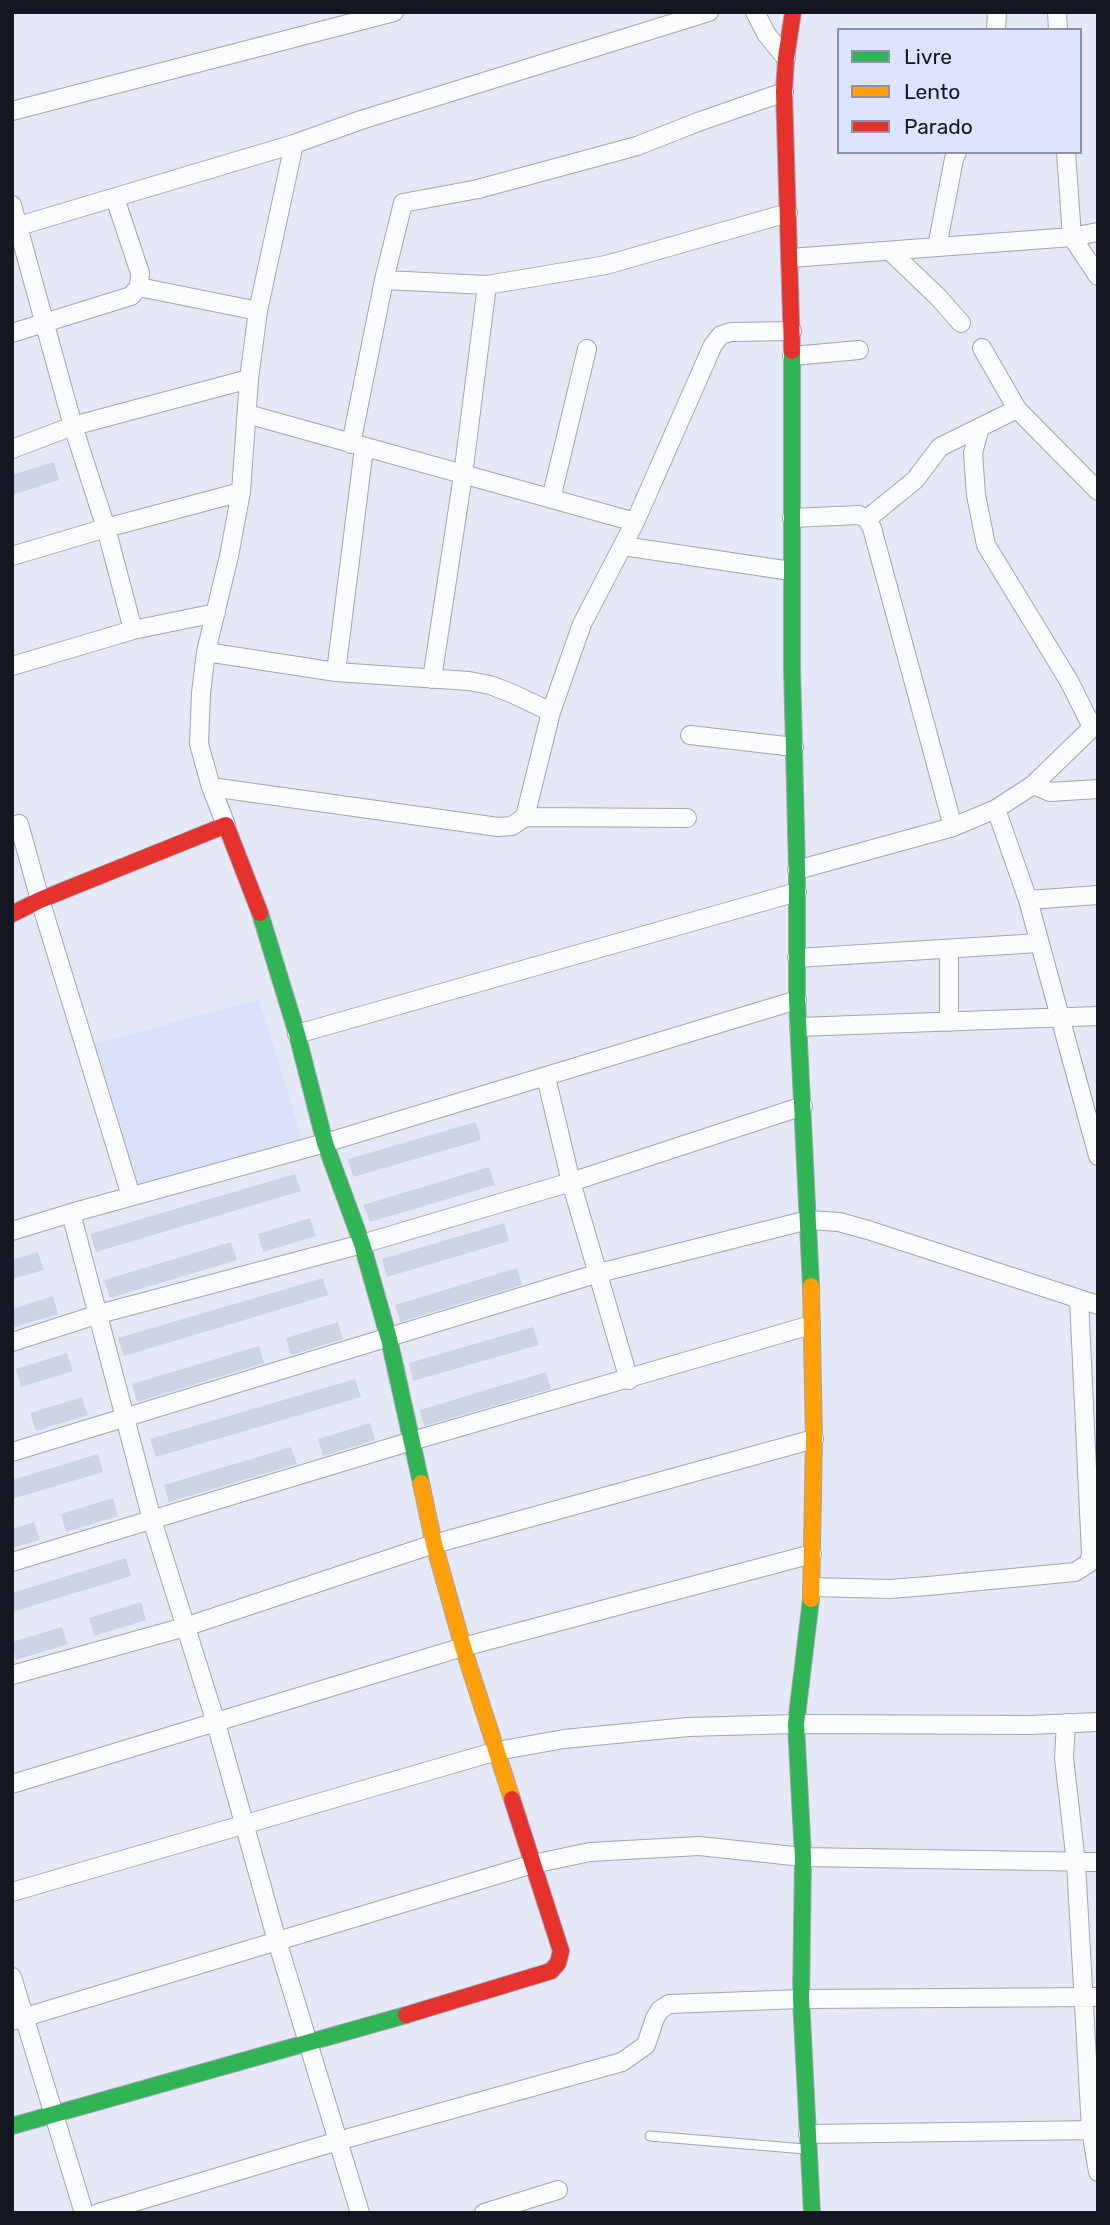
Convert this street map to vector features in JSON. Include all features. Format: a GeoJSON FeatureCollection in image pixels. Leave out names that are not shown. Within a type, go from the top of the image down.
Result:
{"type":"FeatureCollection","features":[{"type":"Feature","properties":{"kind":"street"},"geometry":{"type":"LineString","coordinates":[[12,111],[394,12]]}},
{"type":"Feature","properties":{"kind":"street"},"geometry":{"type":"LineString","coordinates":[[15,227],[293,144],[361,120],[709,12]]}},
{"type":"Feature","properties":{"kind":"street"},"geometry":{"type":"LineString","coordinates":[[755,12],[767,35],[786,58]]}},
{"type":"Feature","properties":{"kind":"street"},"geometry":{"type":"LineString","coordinates":[[793,12],[784,92],[792,331],[791,571],[797,1000],[814,1439],[812,1587],[796,1724],[803,1857],[801,1999],[811,2213]]}},
{"type":"Feature","properties":{"kind":"street"},"geometry":{"type":"LineString","coordinates":[[336,671],[357,446],[384,280],[403,204],[478,189],[637,146],[784,92]]}},
{"type":"Feature","properties":{"kind":"street"},"geometry":{"type":"LineString","coordinates":[[12,2126],[308,2044],[551,1971],[558,1964],[561,1951],[463,1647],[434,1544],[389,1339],[362,1244],[325,1143],[297,1034],[256,900],[211,787],[200,744],[201,693],[206,652],[241,492],[249,379],[258,311],[293,144]]}},
{"type":"Feature","properties":{"kind":"street"},"geometry":{"type":"LineString","coordinates":[[937,247],[956,154]]}},
{"type":"Feature","properties":{"kind":"street"},"geometry":{"type":"LineString","coordinates":[[1066,154],[1072,237],[1098,276]]}},
{"type":"Feature","properties":{"kind":"street"},"geometry":{"type":"LineString","coordinates":[[12,333],[131,296],[139,287],[139,273],[115,198]]}},
{"type":"Feature","properties":{"kind":"street"},"geometry":{"type":"LineString","coordinates":[[12,205],[15,227],[106,528],[133,630]]}},
{"type":"Feature","properties":{"kind":"street"},"geometry":{"type":"LineString","coordinates":[[384,280],[487,285],[606,265],[788,213]]}},
{"type":"Feature","properties":{"kind":"street"},"geometry":{"type":"LineString","coordinates":[[790,258],[1072,237],[1098,232]]}},
{"type":"Feature","properties":{"kind":"street"},"geometry":{"type":"LineString","coordinates":[[890,251],[961,323]]}},
{"type":"Feature","properties":{"kind":"street"},"geometry":{"type":"LineString","coordinates":[[432,679],[463,475],[487,285]]}},
{"type":"Feature","properties":{"kind":"street"},"geometry":{"type":"LineString","coordinates":[[139,287],[258,311]]}},
{"type":"Feature","properties":{"kind":"street"},"geometry":{"type":"LineString","coordinates":[[525,817],[551,712],[582,624],[635,523],[713,345],[721,334],[731,332],[792,331]]}},
{"type":"Feature","properties":{"kind":"street"},"geometry":{"type":"LineString","coordinates":[[982,348],[1017,409],[1098,491]]}},
{"type":"Feature","properties":{"kind":"street"},"geometry":{"type":"LineString","coordinates":[[551,499],[587,349]]}},
{"type":"Feature","properties":{"kind":"street"},"geometry":{"type":"LineString","coordinates":[[792,356],[859,350]]}},
{"type":"Feature","properties":{"kind":"street"},"geometry":{"type":"LineString","coordinates":[[12,449],[73,426],[249,379]]}},
{"type":"Feature","properties":{"kind":"street"},"geometry":{"type":"LineString","coordinates":[[867,519],[915,480],[940,447],[1017,409]]}},
{"type":"Feature","properties":{"kind":"street"},"geometry":{"type":"LineString","coordinates":[[247,415],[635,523]]}},
{"type":"Feature","properties":{"kind":"street"},"geometry":{"type":"LineString","coordinates":[[797,870],[953,827],[996,808],[1033,785],[1095,725],[986,545],[976,495],[973,453],[980,427]]}},
{"type":"Feature","properties":{"kind":"street"},"geometry":{"type":"LineString","coordinates":[[12,556],[241,492]]}},
{"type":"Feature","properties":{"kind":"street"},"geometry":{"type":"LineString","coordinates":[[792,519],[859,515],[867,519],[872,528],[953,827]]}},
{"type":"Feature","properties":{"kind":"street"},"geometry":{"type":"LineString","coordinates":[[623,545],[791,571]]}},
{"type":"Feature","properties":{"kind":"street"},"geometry":{"type":"LineString","coordinates":[[12,666],[133,630],[216,614]]}},
{"type":"Feature","properties":{"kind":"street"},"geometry":{"type":"LineString","coordinates":[[206,652],[336,671],[490,685],[551,712]]}},
{"type":"Feature","properties":{"kind":"street"},"geometry":{"type":"LineString","coordinates":[[690,735],[794,747]]}},
{"type":"Feature","properties":{"kind":"street"},"geometry":{"type":"LineString","coordinates":[[1033,785],[1050,792],[1098,789]]}},
{"type":"Feature","properties":{"kind":"street"},"geometry":{"type":"LineString","coordinates":[[211,787],[498,827],[512,826],[525,817],[687,818]]}},
{"type":"Feature","properties":{"kind":"street"},"geometry":{"type":"LineString","coordinates":[[996,808],[1027,900],[1098,1156]]}},
{"type":"Feature","properties":{"kind":"street"},"geometry":{"type":"LineString","coordinates":[[19,824],[131,1196]]}},
{"type":"Feature","properties":{"kind":"street"},"geometry":{"type":"LineString","coordinates":[[12,914],[40,900],[226,825]]}},
{"type":"Feature","properties":{"kind":"street"},"geometry":{"type":"LineString","coordinates":[[297,1034],[797,892]]}},
{"type":"Feature","properties":{"kind":"street"},"geometry":{"type":"LineString","coordinates":[[1027,900],[1098,895]]}},
{"type":"Feature","properties":{"kind":"street"},"geometry":{"type":"LineString","coordinates":[[797,958],[1039,943]]}},
{"type":"Feature","properties":{"kind":"street"},"geometry":{"type":"LineString","coordinates":[[949,949],[949,1022]]}},
{"type":"Feature","properties":{"kind":"street"},"geometry":{"type":"LineString","coordinates":[[12,1231],[325,1143],[797,1000]]}},
{"type":"Feature","properties":{"kind":"street"},"geometry":{"type":"LineString","coordinates":[[799,1027],[1098,1016]]}},
{"type":"Feature","properties":{"kind":"street"},"geometry":{"type":"LineString","coordinates":[[546,1077],[572,1182],[629,1380]]}},
{"type":"Feature","properties":{"kind":"street"},"geometry":{"type":"LineString","coordinates":[[12,1342],[99,1314],[362,1244],[572,1182],[803,1106]]}},
{"type":"Feature","properties":{"kind":"street"},"geometry":{"type":"LineString","coordinates":[[71,1213],[152,1520],[216,1723],[277,1941],[360,2213]]}},
{"type":"Feature","properties":{"kind":"street"},"geometry":{"type":"LineString","coordinates":[[12,1452],[600,1273],[807,1220],[839,1222],[868,1230],[1098,1305]]}},
{"type":"Feature","properties":{"kind":"street"},"geometry":{"type":"LineString","coordinates":[[812,1587],[890,1589],[928,1586],[1075,1572],[1089,1563],[1091,1554],[1079,1299]]}},
{"type":"Feature","properties":{"kind":"street"},"geometry":{"type":"LineString","coordinates":[[12,1562],[412,1441],[811,1325]]}},
{"type":"Feature","properties":{"kind":"street"},"geometry":{"type":"LineString","coordinates":[[12,1675],[185,1627],[434,1544],[814,1439]]}},
{"type":"Feature","properties":{"kind":"street"},"geometry":{"type":"LineString","coordinates":[[12,1784],[463,1647],[812,1554]]}},
{"type":"Feature","properties":{"kind":"street"},"geometry":{"type":"LineString","coordinates":[[12,1892],[497,1752],[564,1739],[688,1727],[796,1724],[1030,1725],[1098,1722]]}},
{"type":"Feature","properties":{"kind":"street"},"geometry":{"type":"LineString","coordinates":[[1066,1723],[1064,1758],[1090,1997],[1098,2172]]}},
{"type":"Feature","properties":{"kind":"street"},"geometry":{"type":"LineString","coordinates":[[18,2020],[533,1864],[590,1852],[699,1846],[803,1857],[1098,1862]]}},
{"type":"Feature","properties":{"kind":"street"},"geometry":{"type":"LineString","coordinates":[[12,1977],[18,2020],[53,2113],[85,2213]]}},
{"type":"Feature","properties":{"kind":"street"},"geometry":{"type":"LineString","coordinates":[[99,2213],[338,2141],[622,2062],[646,2045],[655,2018],[660,2010],[669,2004],[801,1999],[1090,1997]]}},
{"type":"Feature","properties":{"kind":"street"},"geometry":{"type":"LineString","coordinates":[[808,2142],[1095,2130]]}},
{"type":"Feature","properties":{"kind":"street"},"geometry":{"type":"LineString","coordinates":[[484,2213],[558,2190]]}},
{"type":"Feature","properties":{"kind":"lane"},"geometry":{"type":"LineString","coordinates":[[650,2136],[808,2142]]}},
{"type":"Feature","properties":{"kind":"shaded area"},"geometry":{"type":"Polygon","coordinates":[[[259,999],[302,1138],[131,1187],[88,1046],[259,999]]]}},
{"type":"Feature","properties":{"kind":"building"},"geometry":{"type":"Polygon","coordinates":[[[54,462],[59,480],[12,495],[12,475],[54,462]]]}},
{"type":"Feature","properties":{"kind":"building"},"geometry":{"type":"Polygon","coordinates":[[[476,1122],[481,1140],[353,1177],[348,1159],[476,1122]]]}},
{"type":"Feature","properties":{"kind":"building"},"geometry":{"type":"Polygon","coordinates":[[[489,1167],[495,1185],[370,1222],[363,1205],[489,1167]]]}},
{"type":"Feature","properties":{"kind":"building"},"geometry":{"type":"Polygon","coordinates":[[[295,1174],[301,1191],[96,1252],[90,1234],[295,1174]]]}},
{"type":"Feature","properties":{"kind":"building"},"geometry":{"type":"Polygon","coordinates":[[[310,1218],[316,1236],[263,1252],[258,1234],[310,1218]]]}},
{"type":"Feature","properties":{"kind":"building"},"geometry":{"type":"Polygon","coordinates":[[[504,1223],[509,1241],[387,1277],[382,1259],[504,1223]]]}},
{"type":"Feature","properties":{"kind":"building"},"geometry":{"type":"Polygon","coordinates":[[[231,1242],[237,1260],[110,1298],[104,1280],[231,1242]]]}},
{"type":"Feature","properties":{"kind":"building"},"geometry":{"type":"Polygon","coordinates":[[[38,1252],[44,1270],[12,1279],[12,1260],[38,1252]]]}},
{"type":"Feature","properties":{"kind":"building"},"geometry":{"type":"Polygon","coordinates":[[[517,1268],[522,1285],[400,1322],[395,1305],[517,1268]]]}},
{"type":"Feature","properties":{"kind":"building"},"geometry":{"type":"Polygon","coordinates":[[[323,1278],[328,1295],[124,1356],[118,1338],[323,1278]]]}},
{"type":"Feature","properties":{"kind":"building"},"geometry":{"type":"Polygon","coordinates":[[[53,1296],[58,1314],[12,1328],[12,1309],[53,1296]]]}},
{"type":"Feature","properties":{"kind":"building"},"geometry":{"type":"Polygon","coordinates":[[[338,1322],[343,1339],[291,1355],[286,1338],[338,1322]]]}},
{"type":"Feature","properties":{"kind":"building"},"geometry":{"type":"Polygon","coordinates":[[[533,1327],[539,1345],[413,1381],[409,1363],[533,1327]]]}},
{"type":"Feature","properties":{"kind":"building"},"geometry":{"type":"Polygon","coordinates":[[[259,1346],[264,1363],[137,1402],[132,1384],[259,1346]]]}},
{"type":"Feature","properties":{"kind":"building"},"geometry":{"type":"Polygon","coordinates":[[[67,1353],[73,1371],[21,1387],[16,1369],[67,1353]]]}},
{"type":"Feature","properties":{"kind":"building"},"geometry":{"type":"Polygon","coordinates":[[[546,1372],[551,1389],[424,1426],[420,1410],[546,1372]]]}},
{"type":"Feature","properties":{"kind":"building"},"geometry":{"type":"Polygon","coordinates":[[[355,1379],[361,1397],[156,1457],[150,1439],[355,1379]]]}},
{"type":"Feature","properties":{"kind":"building"},"geometry":{"type":"Polygon","coordinates":[[[82,1397],[88,1415],[36,1431],[30,1413],[82,1397]]]}},
{"type":"Feature","properties":{"kind":"building"},"geometry":{"type":"Polygon","coordinates":[[[370,1423],[375,1440],[323,1456],[318,1439],[370,1423]]]}},
{"type":"Feature","properties":{"kind":"building"},"geometry":{"type":"Polygon","coordinates":[[[291,1447],[297,1464],[169,1502],[164,1485],[291,1447]]]}},
{"type":"Feature","properties":{"kind":"building"},"geometry":{"type":"Polygon","coordinates":[[[98,1454],[103,1472],[12,1499],[12,1480],[98,1454]]]}},
{"type":"Feature","properties":{"kind":"building"},"geometry":{"type":"Polygon","coordinates":[[[113,1498],[118,1516],[66,1532],[61,1514],[113,1498]]]}},
{"type":"Feature","properties":{"kind":"building"},"geometry":{"type":"Polygon","coordinates":[[[34,1522],[40,1540],[12,1548],[12,1529],[34,1522]]]}},
{"type":"Feature","properties":{"kind":"building"},"geometry":{"type":"Polygon","coordinates":[[[126,1558],[131,1576],[12,1612],[12,1593],[126,1558]]]}},
{"type":"Feature","properties":{"kind":"building"},"geometry":{"type":"Polygon","coordinates":[[[141,1602],[146,1620],[94,1636],[89,1618],[141,1602]]]}},
{"type":"Feature","properties":{"kind":"building"},"geometry":{"type":"Polygon","coordinates":[[[62,1627],[68,1644],[16,1660],[12,1642],[62,1627]]]}},
{"type":"Feature","properties":{"kind":"traffic: fast"},"geometry":{"type":"LineString","coordinates":[[792,351],[792,668],[797,1000],[811,1286]]}},
{"type":"Feature","properties":{"kind":"traffic: fast"},"geometry":{"type":"LineString","coordinates":[[260,913],[297,1034],[325,1143],[362,1244],[389,1339],[421,1483]]}},
{"type":"Feature","properties":{"kind":"traffic: fast"},"geometry":{"type":"LineString","coordinates":[[811,1599],[796,1724],[803,1857],[801,1999],[812,2213]]}},
{"type":"Feature","properties":{"kind":"traffic: fast"},"geometry":{"type":"LineString","coordinates":[[12,2126],[406,2015]]}},
{"type":"Feature","properties":{"kind":"traffic: slow"},"geometry":{"type":"LineString","coordinates":[[811,1286],[814,1439],[811,1599]]}},
{"type":"Feature","properties":{"kind":"traffic: slow"},"geometry":{"type":"LineString","coordinates":[[421,1483],[434,1544],[463,1647],[512,1799]]}},
{"type":"Feature","properties":{"kind":"traffic: jam"},"geometry":{"type":"LineString","coordinates":[[792,351],[784,92],[793,12]]}},
{"type":"Feature","properties":{"kind":"traffic: jam"},"geometry":{"type":"LineString","coordinates":[[12,914],[40,900],[226,825],[260,913]]}},
{"type":"Feature","properties":{"kind":"traffic: jam"},"geometry":{"type":"LineString","coordinates":[[406,2015],[551,1971],[558,1963],[561,1951],[512,1799]]}}]}
